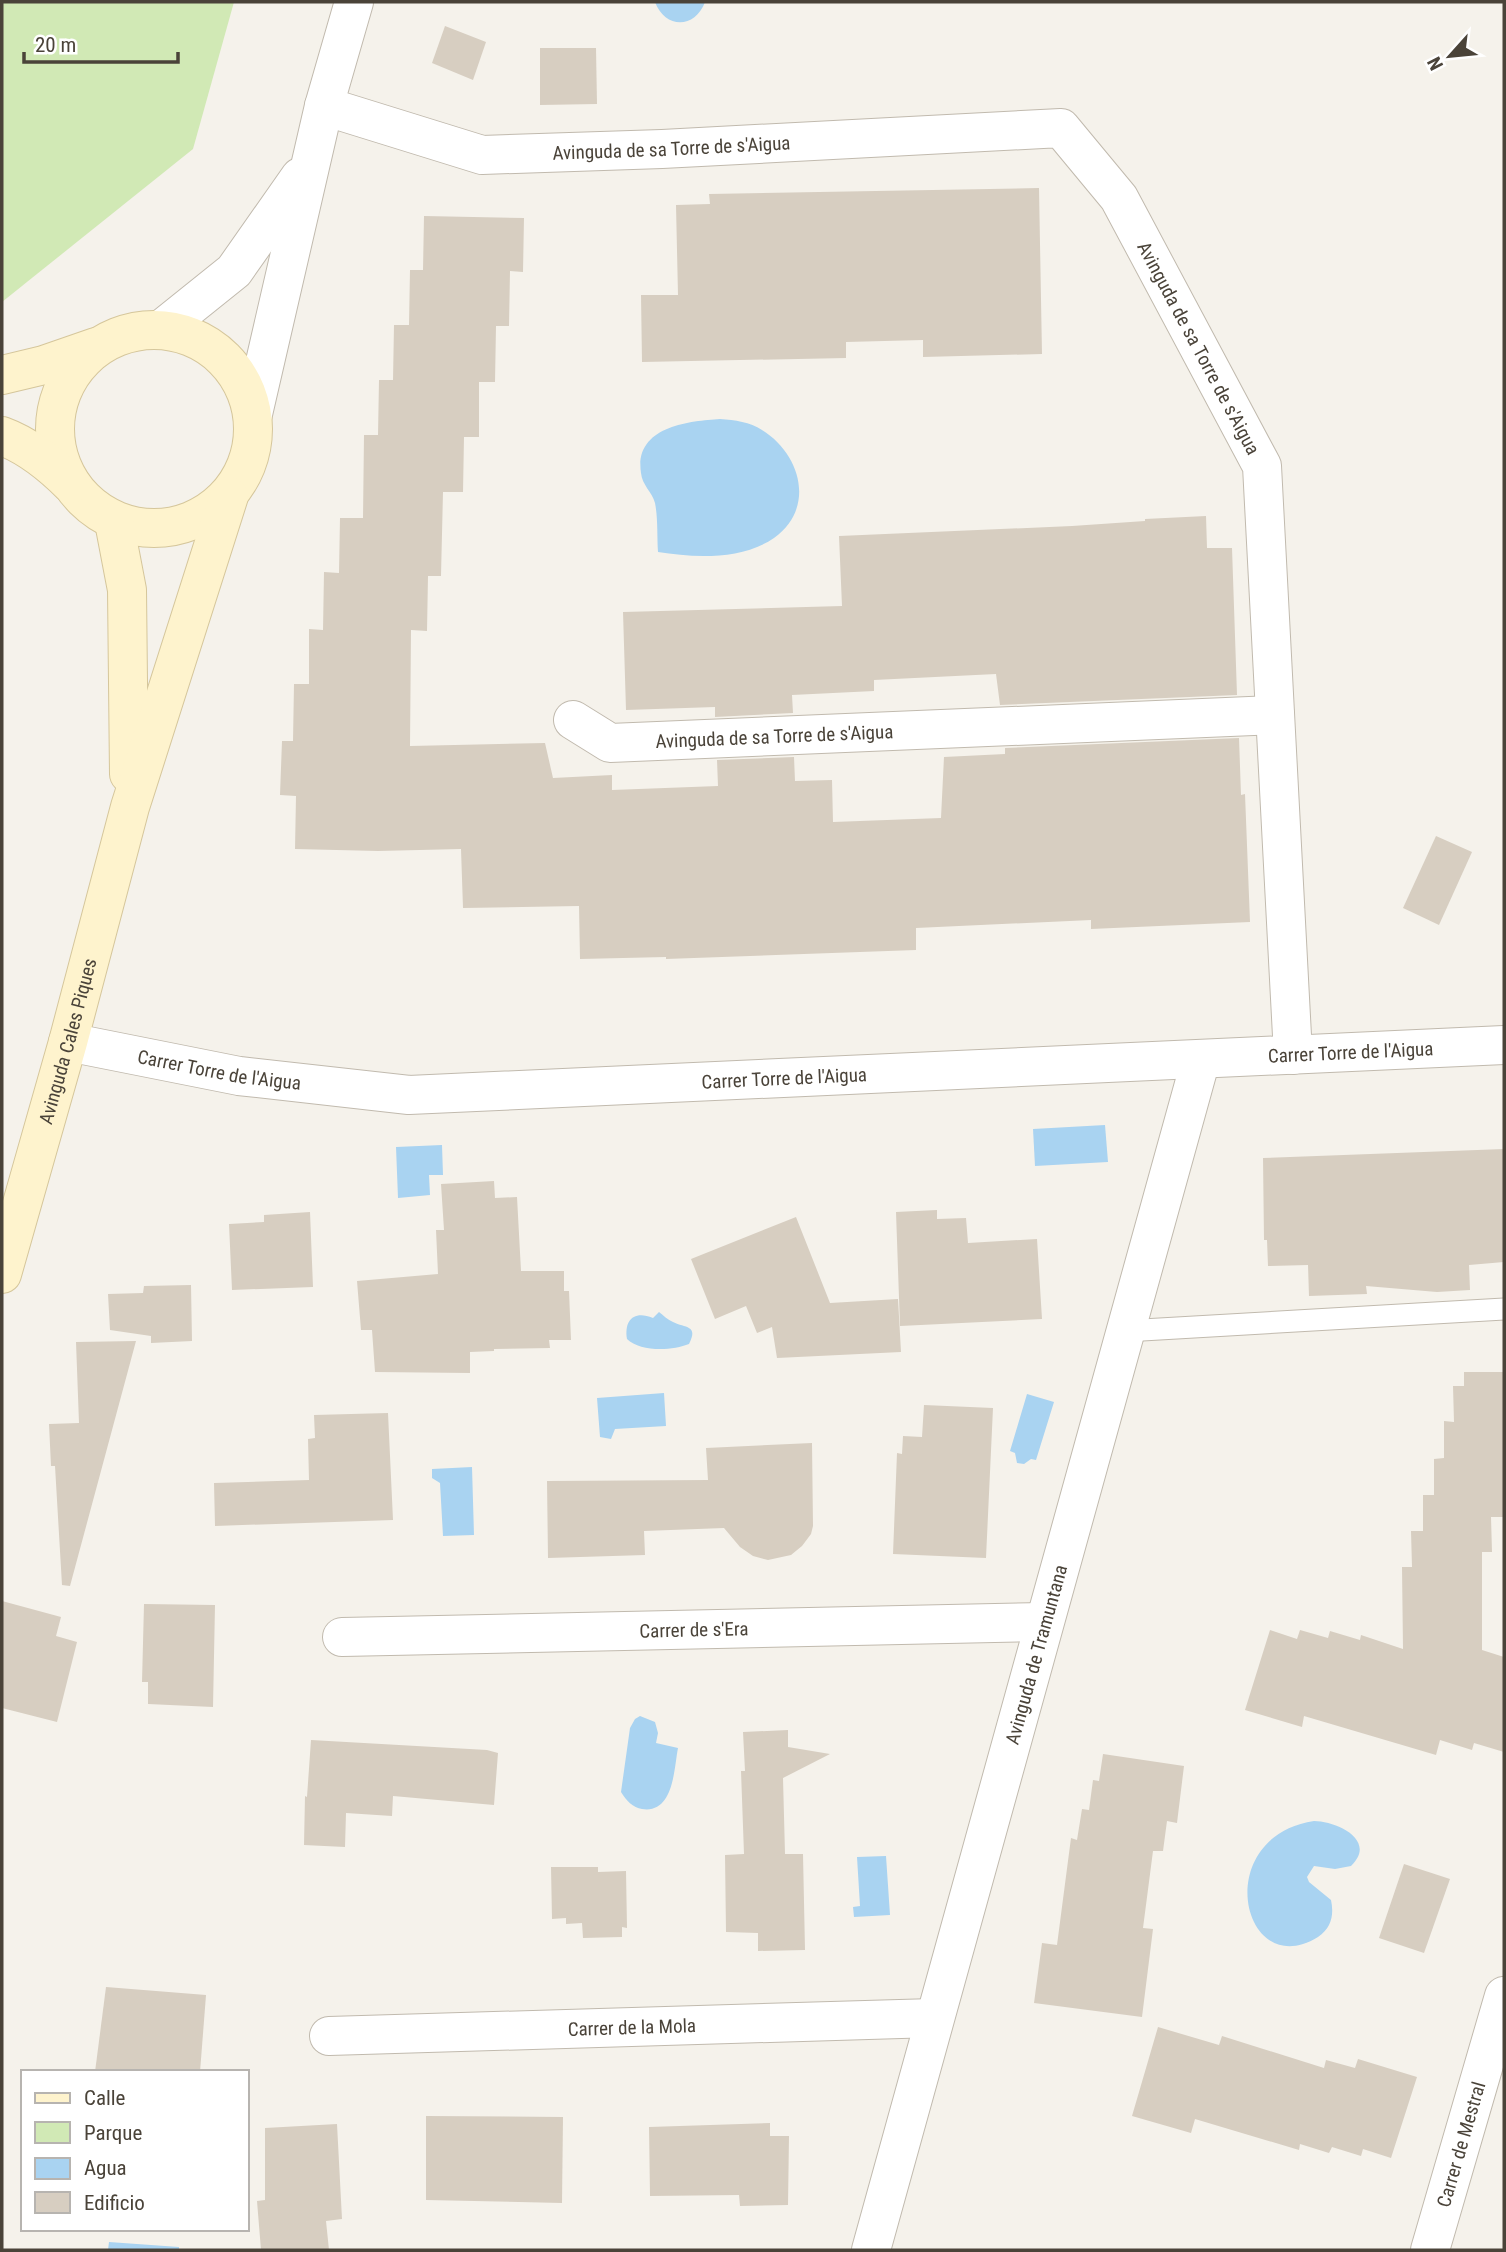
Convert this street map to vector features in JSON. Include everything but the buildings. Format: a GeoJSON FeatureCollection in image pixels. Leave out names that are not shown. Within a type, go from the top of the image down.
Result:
{"type":"FeatureCollection","features":[{"type":"Feature","properties":{"kind":"street"},"geometry":{"type":"LineString","coordinates":[[98,346],[78,362],[54,417],[59,464],[82,500],[114,522],[165,529],[199,519],[229,496],[251,455],[253,414],[324,106],[354,2]]}},
{"type":"Feature","properties":{"kind":"street","name":"Avinguda de sa Torre de s'Aigua"},"geometry":{"type":"LineString","coordinates":[[324,106],[482,155],[662,149],[1061,128],[1119,198],[1262,466],[1275,715],[610,743],[573,720]]}},
{"type":"Feature","properties":{"kind":"street"},"geometry":{"type":"LineString","coordinates":[[163,328],[234,271],[311,161]]}},
{"type":"Feature","properties":{"kind":"street"},"geometry":{"type":"LineString","coordinates":[[2,375],[44,365],[98,346],[128,331],[163,328],[204,341],[234,368],[253,414]]}},
{"type":"Feature","properties":{"kind":"street"},"geometry":{"type":"LineString","coordinates":[[2,436],[15,441],[50,464],[74,488]]}},
{"type":"Feature","properties":{"kind":"street","name":"Avinguda Cales Piques"},"geometry":{"type":"LineString","coordinates":[[2,1274],[68,1042],[130,807],[229,496]]}},
{"type":"Feature","properties":{"kind":"street","name":"Avinguda Cales Piques"},"geometry":{"type":"LineString","coordinates":[[114,522],[127,590],[130,807]]}},
{"type":"Feature","properties":{"kind":"street"},"geometry":{"type":"LineString","coordinates":[[1275,715],[1293,1055]]}},
{"type":"Feature","properties":{"kind":"street","name":"Carrer Torre de l'Aigua"},"geometry":{"type":"LineString","coordinates":[[68,1042],[239,1076],[410,1095],[1504,1045]]}},
{"type":"Feature","properties":{"kind":"street","name":"Avinguda de Tramuntana"},"geometry":{"type":"LineString","coordinates":[[870,2250],[1201,1059]]}},
{"type":"Feature","properties":{"kind":"street","name":"Carrer de s'Era"},"geometry":{"type":"LineString","coordinates":[[342,1637],[1044,1622]]}},
{"type":"Feature","properties":{"kind":"street","name":"Carrer de Mestral"},"geometry":{"type":"LineString","coordinates":[[1430,2250],[1504,1996]]}},
{"type":"Feature","properties":{"kind":"street","name":"Carrer de la Mola"},"geometry":{"type":"LineString","coordinates":[[329,2036],[934,2018]]}},
{"type":"Feature","properties":{"kind":"lane"},"geometry":{"type":"LineString","coordinates":[[1125,1331],[1504,1310]]}},
{"type":"Feature","properties":{"kind":"green space"},"geometry":{"type":"Polygon","coordinates":[[[2,2],[234,2],[193,149],[2,302],[2,2]]]}},
{"type":"Feature","properties":{"kind":"water"},"geometry":{"type":"Polygon","coordinates":[[[655,2],[705,2],[694,17],[680,22],[666,17],[655,2]]]}},
{"type":"Feature","properties":{"kind":"water"},"geometry":{"type":"Polygon","coordinates":[[[720,419],[757,427],[775,440],[786,453],[798,482],[799,497],[795,512],[787,526],[774,538],[748,550],[718,556],[658,552],[655,503],[641,473],[641,458],[646,445],[654,436],[679,425],[720,419]]]}},
{"type":"Feature","properties":{"kind":"water"},"geometry":{"type":"Polygon","coordinates":[[[1105,1125],[1108,1162],[1035,1166],[1033,1129],[1105,1125]]]}},
{"type":"Feature","properties":{"kind":"water"},"geometry":{"type":"Polygon","coordinates":[[[442,1145],[443,1175],[429,1175],[430,1195],[398,1198],[396,1147],[442,1145]]]}},
{"type":"Feature","properties":{"kind":"water"},"geometry":{"type":"Polygon","coordinates":[[[659,1312],[691,1330],[692,1338],[689,1344],[656,1349],[640,1346],[627,1339],[627,1327],[632,1318],[640,1315],[653,1318],[659,1312]]]}},
{"type":"Feature","properties":{"kind":"water"},"geometry":{"type":"Polygon","coordinates":[[[664,1393],[666,1426],[615,1429],[611,1439],[600,1437],[597,1398],[664,1393]]]}},
{"type":"Feature","properties":{"kind":"water"},"geometry":{"type":"Polygon","coordinates":[[[1027,1394],[1054,1402],[1036,1460],[1031,1459],[1024,1464],[1017,1463],[1015,1453],[1010,1451],[1027,1394]]]}},
{"type":"Feature","properties":{"kind":"water"},"geometry":{"type":"Polygon","coordinates":[[[472,1467],[474,1535],[443,1536],[440,1483],[432,1478],[432,1469],[472,1467]]]}},
{"type":"Feature","properties":{"kind":"water"},"geometry":{"type":"Polygon","coordinates":[[[640,1716],[655,1722],[658,1733],[656,1743],[678,1748],[670,1788],[661,1804],[653,1809],[636,1807],[627,1801],[621,1792],[630,1728],[640,1716]]]}},
{"type":"Feature","properties":{"kind":"water"},"geometry":{"type":"Polygon","coordinates":[[[1314,1821],[1333,1824],[1351,1834],[1360,1848],[1358,1857],[1351,1866],[1335,1869],[1314,1866],[1307,1877],[1309,1882],[1331,1900],[1331,1920],[1323,1933],[1292,1946],[1271,1941],[1256,1925],[1248,1903],[1249,1877],[1260,1852],[1281,1833],[1314,1821]]]}},
{"type":"Feature","properties":{"kind":"water"},"geometry":{"type":"Polygon","coordinates":[[[886,1856],[890,1915],[854,1917],[853,1907],[860,1906],[857,1857],[886,1856]]]}},
{"type":"Feature","properties":{"kind":"water"},"geometry":{"type":"Polygon","coordinates":[[[109,2242],[179,2247],[179,2250],[108,2250],[109,2242]]]}}]}
